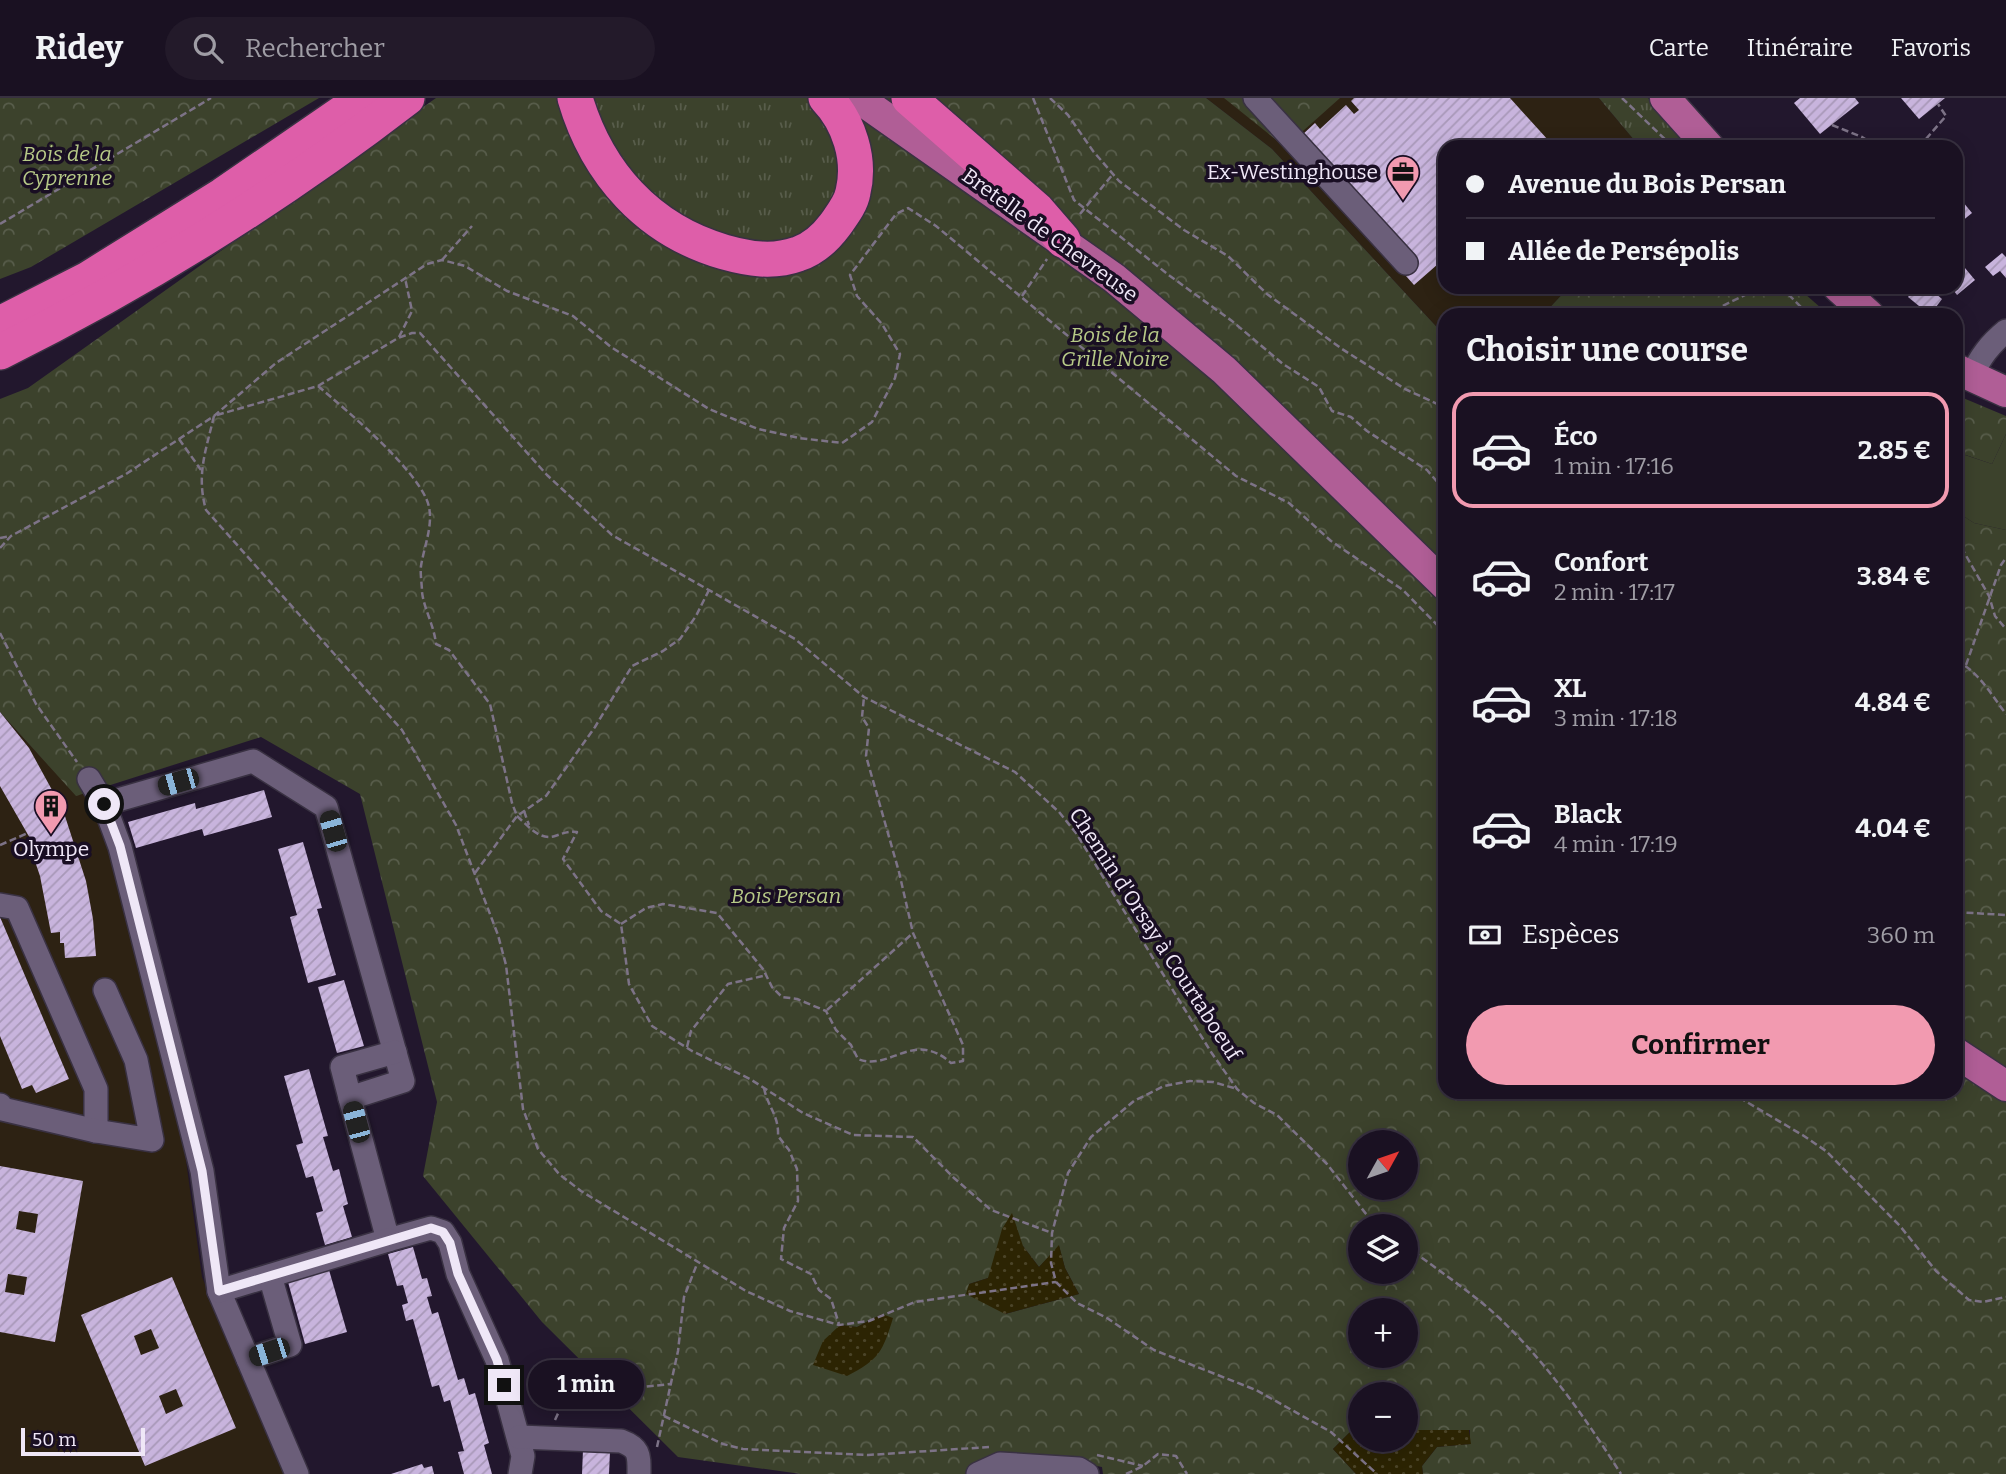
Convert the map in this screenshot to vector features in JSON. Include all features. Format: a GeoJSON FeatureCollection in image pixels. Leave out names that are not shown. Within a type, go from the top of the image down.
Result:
{"type":"FeatureCollection","features":[{"type":"Feature","properties":{"kind":"highway"},"geometry":{"type":"LineString","coordinates":[[0,324],[88,279],[212,202],[364,98]]}},
{"type":"Feature","properties":{"kind":"highway"},"geometry":{"type":"LineString","coordinates":[[0,352],[191,247],[358,135],[407,98]]}},
{"type":"Feature","properties":{"kind":"highway"},"geometry":{"type":"LineString","coordinates":[[575,98],[580,118],[603,163],[626,192],[650,215],[676,234],[701,245],[757,260],[800,254],[818,244],[843,214],[853,194],[854,153],[846,126],[826,98]]}},
{"type":"Feature","properties":{"kind":"highway"},"geometry":{"type":"LineString","coordinates":[[909,98],[1037,209],[1063,238]]}},
{"type":"Feature","properties":{"kind":"main road","name":"Bretelle de Chevreuse"},"geometry":{"type":"LineString","coordinates":[[858,98],[1063,238],[1114,278],[1224,370],[1438,578]]}},
{"type":"Feature","properties":{"kind":"main road"},"geometry":{"type":"LineString","coordinates":[[1665,98],[1703,140]]}},
{"type":"Feature","properties":{"kind":"main road"},"geometry":{"type":"LineString","coordinates":[[1846,294],[1861,308]]}},
{"type":"Feature","properties":{"kind":"main road"},"geometry":{"type":"LineString","coordinates":[[1964,373],[2006,392]]}},
{"type":"Feature","properties":{"kind":"main road"},"geometry":{"type":"LineString","coordinates":[[1963,1058],[2006,1086]]}},
{"type":"Feature","properties":{"kind":"street"},"geometry":{"type":"LineString","coordinates":[[1255,98],[1406,263]]}},
{"type":"Feature","properties":{"kind":"street"},"geometry":{"type":"LineString","coordinates":[[1964,373],[1992,342],[2006,331]]}},
{"type":"Feature","properties":{"kind":"street"},"geometry":{"type":"LineString","coordinates":[[104,804],[253,761],[326,807],[403,1081],[350,1098]]}},
{"type":"Feature","properties":{"kind":"street"},"geometry":{"type":"LineString","coordinates":[[89,779],[104,804],[120,846],[202,1171],[219,1291],[297,1474]]}},
{"type":"Feature","properties":{"kind":"street"},"geometry":{"type":"LineString","coordinates":[[0,905],[17,908],[96,1089],[96,1131]]}},
{"type":"Feature","properties":{"kind":"street"},"geometry":{"type":"LineString","coordinates":[[0,1105],[2,1109],[96,1131],[152,1140],[136,1060],[105,990]]}},
{"type":"Feature","properties":{"kind":"street"},"geometry":{"type":"LineString","coordinates":[[388,1240],[342,1067],[395,1052]]}},
{"type":"Feature","properties":{"kind":"street"},"geometry":{"type":"LineString","coordinates":[[219,1291],[431,1228],[443,1232],[450,1243],[458,1274],[497,1360],[523,1456],[520,1474]]}},
{"type":"Feature","properties":{"kind":"street"},"geometry":{"type":"LineString","coordinates":[[248,1359],[290,1345],[270,1276]]}},
{"type":"Feature","properties":{"kind":"street"},"geometry":{"type":"LineString","coordinates":[[519,1437],[621,1441],[633,1446],[639,1465]]}},
{"type":"Feature","properties":{"kind":"street"},"geometry":{"type":"LineString","coordinates":[[978,1474],[1000,1464],[1079,1469],[1092,1465]]}},
{"type":"Feature","properties":{"kind":"path"},"geometry":{"type":"LineString","coordinates":[[0,224],[211,98]]}},
{"type":"Feature","properties":{"kind":"path"},"geometry":{"type":"LineString","coordinates":[[1033,98],[1074,200],[1232,321],[1283,365],[1319,387],[1332,411],[1351,417],[1367,431],[1427,470],[1438,483]]}},
{"type":"Feature","properties":{"kind":"path"},"geometry":{"type":"LineString","coordinates":[[1050,98],[1068,115],[1093,151],[1119,181],[1184,230],[1228,256],[1267,294],[1342,349],[1405,389],[1438,404]]}},
{"type":"Feature","properties":{"kind":"path"},"geometry":{"type":"LineString","coordinates":[[1622,98],[1666,140]]}},
{"type":"Feature","properties":{"kind":"path"},"geometry":{"type":"LineString","coordinates":[[1925,140],[1946,116],[1938,104]]}},
{"type":"Feature","properties":{"kind":"path"},"geometry":{"type":"LineString","coordinates":[[1832,125],[1866,140]]}},
{"type":"Feature","properties":{"kind":"path"},"geometry":{"type":"LineString","coordinates":[[1022,296],[1083,208],[1113,174]]}},
{"type":"Feature","properties":{"kind":"path"},"geometry":{"type":"LineString","coordinates":[[0,538],[11,536],[126,474],[214,416],[276,363],[427,264],[442,260],[465,266],[507,290],[573,316],[611,347],[709,409],[758,429],[799,438],[842,443],[872,422],[895,377],[900,354],[881,324],[857,296],[850,275],[896,214],[908,208],[936,226],[1022,296],[1236,476],[1289,503],[1331,541],[1403,590],[1438,626]]}},
{"type":"Feature","properties":{"kind":"path"},"geometry":{"type":"LineString","coordinates":[[442,260],[472,226]]}},
{"type":"Feature","properties":{"kind":"path"},"geometry":{"type":"LineString","coordinates":[[214,416],[318,386],[398,338],[412,311],[405,278]]}},
{"type":"Feature","properties":{"kind":"path"},"geometry":{"type":"LineString","coordinates":[[1718,308],[1747,294]]}},
{"type":"Feature","properties":{"kind":"path"},"geometry":{"type":"LineString","coordinates":[[1788,294],[1802,308]]}},
{"type":"Feature","properties":{"kind":"path","name":"Chemin d'Orsay à Courtaboeuf"},"geometry":{"type":"LineString","coordinates":[[398,338],[419,332],[547,475],[612,535],[795,639],[864,697],[1015,772],[1059,812],[1076,833],[1211,1052],[1237,1089],[1277,1115],[1327,1164],[1366,1214]]}},
{"type":"Feature","properties":{"kind":"path"},"geometry":{"type":"LineString","coordinates":[[318,386],[369,429],[423,488],[430,509],[421,568],[423,597],[434,626],[436,644],[449,650],[490,704],[517,816],[539,835],[551,838],[569,831],[577,832],[563,859],[601,911],[621,924],[629,984],[652,1026],[687,1048],[720,1062],[803,1112],[853,1135],[913,1137],[954,1178],[992,1210],[1052,1233]]}},
{"type":"Feature","properties":{"kind":"path"},"geometry":{"type":"LineString","coordinates":[[214,416],[201,470],[200,489],[206,510],[402,730],[456,825],[498,935],[506,965],[523,1109],[538,1149],[559,1174],[581,1191],[697,1264],[746,1291],[790,1311],[839,1325],[869,1321],[915,1302],[1056,1282]]}},
{"type":"Feature","properties":{"kind":"path"},"geometry":{"type":"LineString","coordinates":[[179,439],[201,470]]}},
{"type":"Feature","properties":{"kind":"path"},"geometry":{"type":"LineString","coordinates":[[0,548],[11,536]]}},
{"type":"Feature","properties":{"kind":"path"},"geometry":{"type":"LineString","coordinates":[[1963,550],[1989,596],[1995,616],[2006,629]]}},
{"type":"Feature","properties":{"kind":"path"},"geometry":{"type":"LineString","coordinates":[[1966,665],[1989,596],[2006,558]]}},
{"type":"Feature","properties":{"kind":"path"},"geometry":{"type":"LineString","coordinates":[[474,873],[517,816],[546,796],[595,727],[632,666],[663,651],[680,639],[709,590]]}},
{"type":"Feature","properties":{"kind":"path"},"geometry":{"type":"LineString","coordinates":[[0,633],[36,704],[89,779]]}},
{"type":"Feature","properties":{"kind":"path"},"geometry":{"type":"LineString","coordinates":[[1963,664],[1984,684],[2006,714]]}},
{"type":"Feature","properties":{"kind":"path"},"geometry":{"type":"LineString","coordinates":[[621,924],[646,908],[663,904],[717,914],[763,969],[772,987],[782,997],[797,999],[826,1011],[836,1030],[851,1045],[858,1059],[867,1063],[920,1048],[943,1055],[951,1063],[963,1061],[963,1045],[913,933],[899,872],[866,756],[869,728],[862,717],[864,697]]}},
{"type":"Feature","properties":{"kind":"path"},"geometry":{"type":"LineString","coordinates":[[524,811],[529,827]]}},
{"type":"Feature","properties":{"kind":"path"},"geometry":{"type":"LineString","coordinates":[[517,816],[523,819]]}},
{"type":"Feature","properties":{"kind":"path"},"geometry":{"type":"LineString","coordinates":[[0,845],[28,833]]}},
{"type":"Feature","properties":{"kind":"path"},"geometry":{"type":"LineString","coordinates":[[1963,912],[2006,915]]}},
{"type":"Feature","properties":{"kind":"path"},"geometry":{"type":"LineString","coordinates":[[826,1011],[913,933]]}},
{"type":"Feature","properties":{"kind":"path"},"geometry":{"type":"LineString","coordinates":[[687,1048],[691,1031],[728,984],[763,976]]}},
{"type":"Feature","properties":{"kind":"path"},"geometry":{"type":"LineString","coordinates":[[1237,1089],[1190,1081],[1164,1086],[1134,1101],[1091,1137],[1068,1173],[1052,1233],[1051,1263],[1056,1282],[1077,1303],[1107,1318],[1154,1350],[1256,1390],[1331,1432],[1377,1474]]}},
{"type":"Feature","properties":{"kind":"path"},"geometry":{"type":"LineString","coordinates":[[764,1088],[766,1101],[779,1122],[778,1136],[789,1150],[797,1169],[798,1201],[784,1228],[780,1259],[811,1275],[819,1290],[831,1298],[839,1325]]}},
{"type":"Feature","properties":{"kind":"path"},"geometry":{"type":"LineString","coordinates":[[1742,1099],[1804,1136],[1834,1159],[1900,1226],[1936,1271],[1969,1300],[1983,1302],[2006,1297]]}},
{"type":"Feature","properties":{"kind":"path"},"geometry":{"type":"LineString","coordinates":[[1418,1255],[1488,1308],[1543,1364],[1621,1474]]}},
{"type":"Feature","properties":{"kind":"path"},"geometry":{"type":"LineString","coordinates":[[639,1465],[657,1449],[678,1350],[684,1297],[697,1264]]}},
{"type":"Feature","properties":{"kind":"path"},"geometry":{"type":"LineString","coordinates":[[547,1438],[578,1370],[643,1387],[671,1384]]}},
{"type":"Feature","properties":{"kind":"path"},"geometry":{"type":"LineString","coordinates":[[664,1416],[723,1444],[743,1449],[868,1455],[989,1447]]}},
{"type":"Feature","properties":{"kind":"path"},"geometry":{"type":"LineString","coordinates":[[1126,1474],[1143,1466],[1158,1454],[1176,1456],[1187,1474]]}},
{"type":"Feature","properties":{"kind":"path"},"geometry":{"type":"LineString","coordinates":[[1092,1465],[1143,1466]]}},
{"type":"Feature","properties":{"kind":"shaded area"},"geometry":{"type":"Polygon","coordinates":[[[1206,98],[1599,98],[1634,140],[1438,140],[1438,294],[1562,294],[1550,308],[1438,308],[1438,328],[1272,149],[1206,98]]]}},
{"type":"Feature","properties":{"kind":"shaded area"},"geometry":{"type":"Polygon","coordinates":[[[0,712],[76,795],[87,791],[108,844],[184,1146],[202,1277],[285,1474],[0,1474],[0,712]]]}},
{"type":"Feature","properties":{"kind":"green space","name":"Bois de la Cyprenne"},"geometry":{"type":"Polygon","coordinates":[[[0,98],[319,98],[31,267],[0,279],[0,98]]]}},
{"type":"Feature","properties":{"kind":"green space","name":"Bois Persan"},"geometry":{"type":"Polygon","coordinates":[[[436,98],[566,98],[604,179],[774,270],[862,192],[861,98],[1206,98],[1272,149],[1438,328],[1438,1099],[1963,1099],[1963,516],[1974,523],[2006,530],[2006,1474],[1423,1474],[1422,1466],[1437,1447],[1470,1444],[1470,1430],[1418,1430],[1418,1382],[1348,1382],[1348,1434],[1333,1449],[1356,1474],[1103,1474],[1102,1467],[1033,1454],[983,1474],[801,1474],[678,1457],[542,1322],[423,1176],[437,1102],[360,794],[261,737],[76,796],[0,712],[0,399],[28,388],[436,98]],[[1023,1246],[988,1278],[969,1284],[1005,1314],[1079,1294],[1065,1268],[1059,1246],[1039,1267],[1023,1246]],[[882,1314],[857,1327],[840,1325],[813,1365],[882,1314]]]}},
{"type":"Feature","properties":{"kind":"green space"},"geometry":{"type":"Polygon","coordinates":[[[589,98],[808,98],[835,131],[844,166],[837,195],[812,230],[784,243],[748,245],[697,230],[657,201],[624,170],[589,98]]]}},
{"type":"Feature","properties":{"kind":"green space"},"geometry":{"type":"Polygon","coordinates":[[[1224,98],[1340,98],[1285,147],[1224,98]]]}},
{"type":"Feature","properties":{"kind":"green space"},"geometry":{"type":"Polygon","coordinates":[[[1599,98],[1648,98],[1686,140],[1634,140],[1599,98]]]}},
{"type":"Feature","properties":{"kind":"green space"},"geometry":{"type":"Polygon","coordinates":[[[1562,294],[1805,294],[1821,308],[1550,308],[1562,294]]]}},
{"type":"Feature","properties":{"kind":"green space"},"geometry":{"type":"Polygon","coordinates":[[[1963,398],[2006,416],[2006,434],[1992,464],[1963,454],[1963,398]]]}},
{"type":"Feature","properties":{"kind":"green space"},"geometry":{"type":"Polygon","coordinates":[[[2006,434],[2006,530],[1974,523],[1963,516],[1963,454],[1992,464],[2006,434]]]}},
{"type":"Feature","properties":{"kind":"sand"},"geometry":{"type":"Polygon","coordinates":[[[1012,1213],[1023,1246],[1039,1267],[1059,1245],[1065,1268],[1079,1294],[1005,1314],[966,1294],[969,1284],[988,1278],[1002,1229],[1012,1213]]]}},
{"type":"Feature","properties":{"kind":"sand"},"geometry":{"type":"Polygon","coordinates":[[[882,1314],[893,1318],[882,1347],[866,1365],[847,1376],[813,1365],[823,1341],[840,1325],[857,1327],[882,1314]]]}},
{"type":"Feature","properties":{"kind":"sand"},"geometry":{"type":"Polygon","coordinates":[[[1418,1430],[1469,1430],[1471,1444],[1437,1447],[1422,1466],[1423,1474],[1356,1474],[1333,1449],[1348,1434],[1348,1452],[1418,1452],[1418,1430]]]}},
{"type":"Feature","properties":{"kind":"building","name":"Ex-Westinghouse"},"geometry":{"type":"Polygon","coordinates":[[[1354,98],[1510,98],[1548,140],[1438,140],[1438,264],[1414,285],[1406,276],[1417,266],[1301,136],[1315,123],[1320,129],[1346,105],[1354,114],[1359,110],[1351,101],[1354,98]]]}},
{"type":"Feature","properties":{"kind":"building"},"geometry":{"type":"Polygon","coordinates":[[[1800,98],[1855,98],[1859,103],[1820,134],[1794,103],[1800,98]]]}},
{"type":"Feature","properties":{"kind":"building"},"geometry":{"type":"Polygon","coordinates":[[[1901,98],[1945,98],[1919,119],[1901,98]]]}},
{"type":"Feature","properties":{"kind":"building"},"geometry":{"type":"Polygon","coordinates":[[[1963,202],[1972,213],[1963,220],[1963,202]]]}},
{"type":"Feature","properties":{"kind":"building"},"geometry":{"type":"Polygon","coordinates":[[[2002,253],[2006,257],[2006,278],[2000,271],[1993,276],[1985,267],[2002,253]]]}},
{"type":"Feature","properties":{"kind":"building"},"geometry":{"type":"Polygon","coordinates":[[[1963,266],[1975,280],[1963,290],[1963,266]]]}},
{"type":"Feature","properties":{"kind":"building"},"geometry":{"type":"Polygon","coordinates":[[[1910,294],[1936,294],[1942,299],[1935,308],[1921,308],[1908,297],[1910,294]]]}},
{"type":"Feature","properties":{"kind":"building","name":"Olympe"},"geometry":{"type":"Polygon","coordinates":[[[0,712],[29,748],[63,810],[86,881],[96,956],[65,958],[60,932],[51,933],[40,876],[28,841],[31,840],[0,786],[0,712]]]}},
{"type":"Feature","properties":{"kind":"building"},"geometry":{"type":"Polygon","coordinates":[[[264,790],[272,817],[204,836],[202,829],[136,848],[128,822],[195,803],[196,809],[264,790]]]}},
{"type":"Feature","properties":{"kind":"building"},"geometry":{"type":"Polygon","coordinates":[[[303,842],[322,908],[317,909],[336,975],[308,983],[290,917],[297,915],[278,849],[303,842]]]}},
{"type":"Feature","properties":{"kind":"building"},"geometry":{"type":"Polygon","coordinates":[[[0,917],[69,1079],[36,1093],[32,1085],[22,1089],[0,1036],[0,917]]]}},
{"type":"Feature","properties":{"kind":"building"},"geometry":{"type":"Polygon","coordinates":[[[344,980],[364,1046],[337,1053],[318,987],[344,980]]]}},
{"type":"Feature","properties":{"kind":"building"},"geometry":{"type":"Polygon","coordinates":[[[309,1069],[328,1136],[323,1137],[333,1171],[339,1169],[348,1204],[343,1206],[352,1237],[325,1245],[316,1213],[323,1211],[313,1176],[306,1178],[296,1145],[303,1143],[284,1076],[309,1069]]]}},
{"type":"Feature","properties":{"kind":"building"},"geometry":{"type":"Polygon","coordinates":[[[0,1166],[83,1181],[55,1342],[0,1332],[0,1166]],[[19,1211],[16,1229],[35,1233],[38,1214],[19,1211]],[[8,1274],[5,1292],[24,1295],[27,1277],[8,1274]]]}},
{"type":"Feature","properties":{"kind":"building"},"geometry":{"type":"Polygon","coordinates":[[[413,1247],[422,1279],[427,1278],[432,1296],[427,1297],[432,1314],[438,1312],[458,1380],[464,1378],[469,1395],[475,1393],[489,1443],[484,1445],[492,1474],[464,1474],[458,1452],[464,1451],[450,1400],[444,1402],[439,1385],[432,1387],[413,1319],[406,1321],[402,1305],[408,1303],[403,1285],[397,1286],[388,1254],[413,1247]]]}},
{"type":"Feature","properties":{"kind":"building"},"geometry":{"type":"Polygon","coordinates":[[[329,1270],[347,1332],[305,1344],[288,1282],[329,1270]]]}},
{"type":"Feature","properties":{"kind":"building"},"geometry":{"type":"Polygon","coordinates":[[[172,1277],[236,1428],[145,1466],[81,1315],[172,1277]],[[151,1329],[134,1336],[141,1355],[159,1348],[151,1329]],[[176,1389],[159,1396],[166,1414],[183,1406],[176,1389]]]}},
{"type":"Feature","properties":{"kind":"building"},"geometry":{"type":"Polygon","coordinates":[[[583,1450],[610,1451],[609,1474],[582,1474],[583,1450]]]}},
{"type":"Feature","properties":{"kind":"building"},"geometry":{"type":"Polygon","coordinates":[[[422,1464],[424,1468],[432,1466],[434,1474],[391,1474],[422,1464]]]}},
{"type":"Feature","properties":{"kind":"place","name":"Ex-Westinghouse"},"geometry":{"type":"Point","coordinates":[1403,202]}},
{"type":"Feature","properties":{"kind":"place","name":"Olympe"},"geometry":{"type":"Point","coordinates":[51,836]}},
{"type":"Feature","properties":{"kind":"route"},"geometry":{"type":"LineString","coordinates":[[104,804],[120,846],[202,1171],[219,1291],[431,1228],[443,1232],[450,1243],[458,1274],[497,1360],[504,1385]]}},
{"type":"Feature","properties":{"kind":"park label","name":"Bois de la Grille Noire"},"geometry":{"type":"Point","coordinates":[1115,347]}}]}
